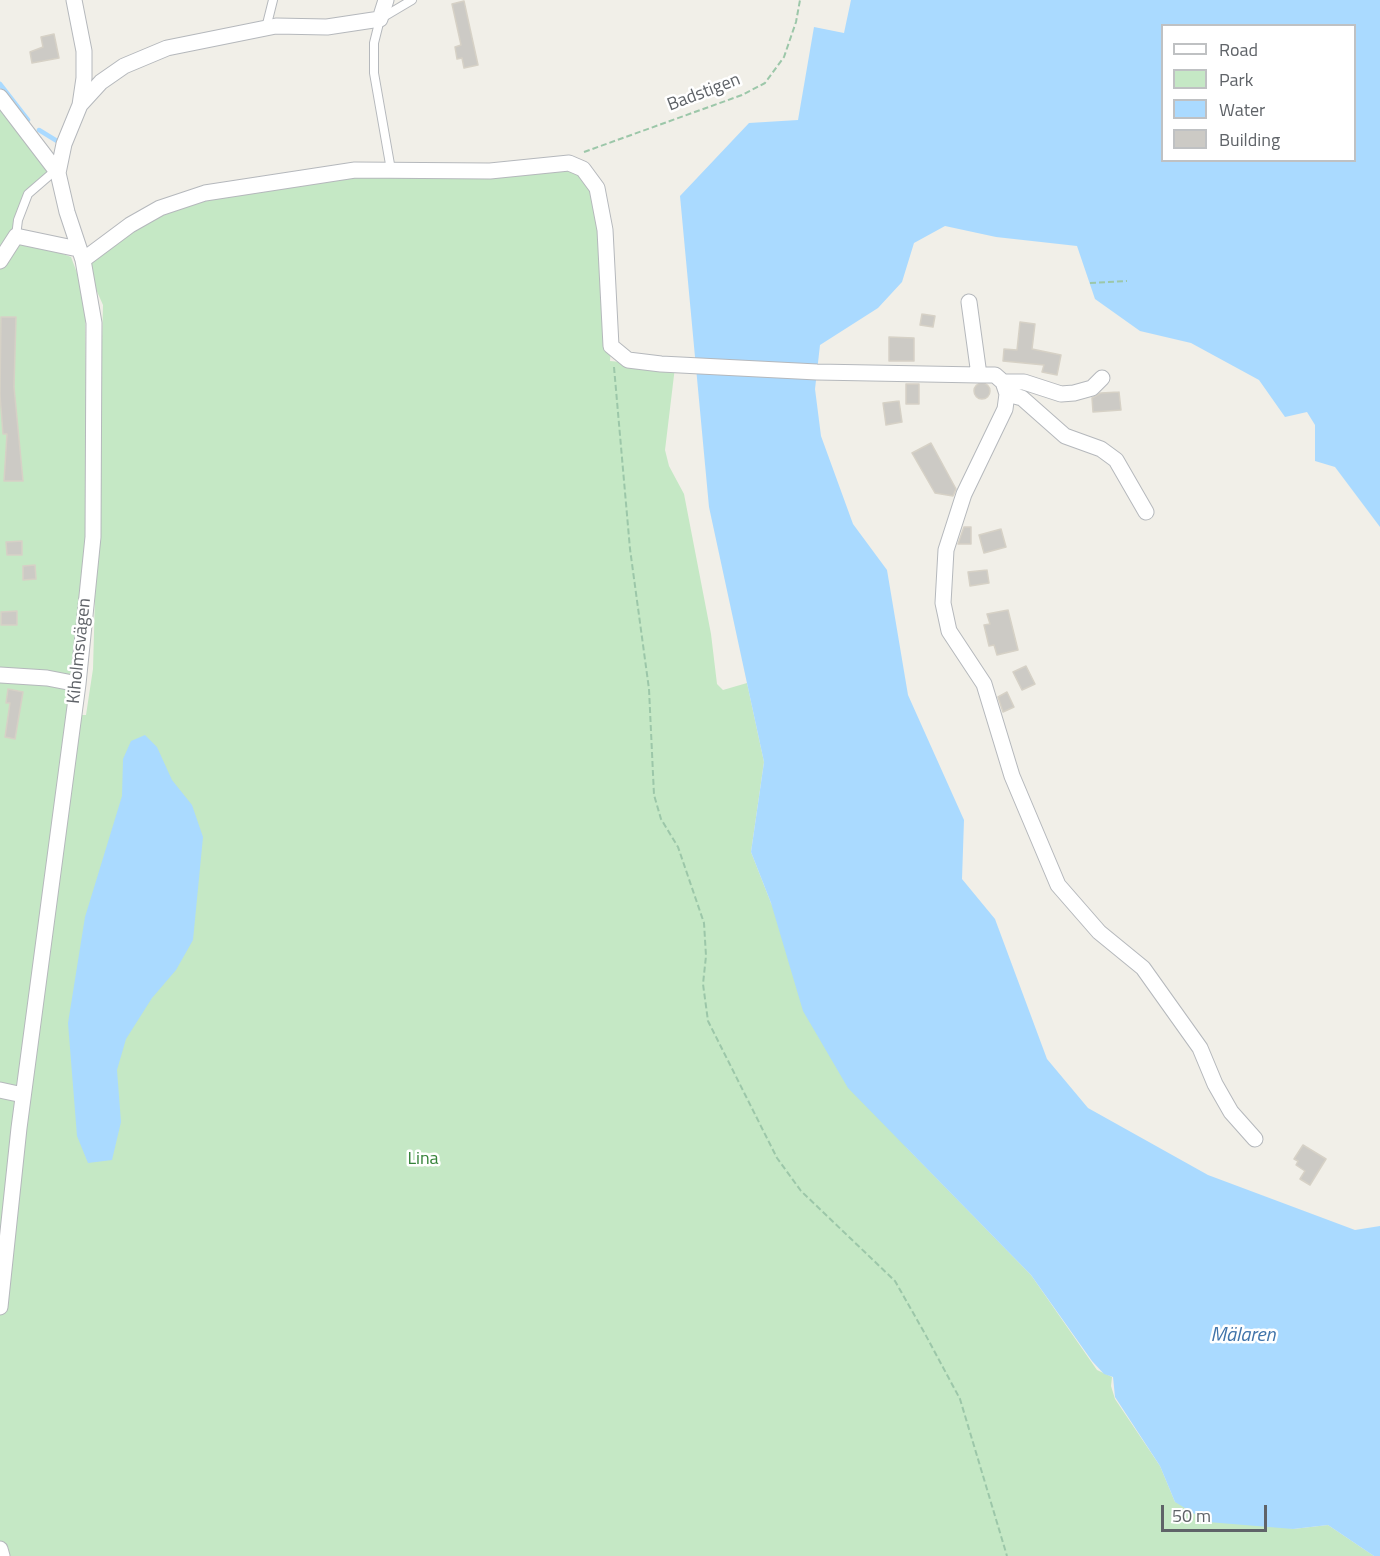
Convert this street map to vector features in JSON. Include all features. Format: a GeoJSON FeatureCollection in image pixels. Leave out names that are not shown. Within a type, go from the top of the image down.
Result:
{"type":"FeatureCollection","features":[{"type":"Feature","properties":{"kind":"street","name":"Kiholmsvägen"},"geometry":{"type":"LineString","coordinates":[[0,1307],[24,1095],[78,684],[93,537],[93,323],[81,254],[58,173],[64,144],[80,105],[84,51],[74,0]]}},
{"type":"Feature","properties":{"kind":"street"},"geometry":{"type":"LineString","coordinates":[[80,105],[109,76],[124,66],[156,53],[219,36],[266,28],[327,27],[380,19],[386,0]]}},
{"type":"Feature","properties":{"kind":"street"},"geometry":{"type":"LineString","coordinates":[[0,97],[58,173]]}},
{"type":"Feature","properties":{"kind":"street"},"geometry":{"type":"LineString","coordinates":[[0,234],[16,236],[81,254],[131,224],[181,199],[355,170],[490,171],[569,163],[583,169],[597,188],[601,201],[605,230],[611,346],[628,360],[817,372],[995,375],[1005,388],[1022,398],[1065,435],[1101,449],[1116,460],[1146,512]]}},
{"type":"Feature","properties":{"kind":"street"},"geometry":{"type":"LineString","coordinates":[[0,261],[16,236]]}},
{"type":"Feature","properties":{"kind":"street"},"geometry":{"type":"LineString","coordinates":[[969,302],[979,375]]}},
{"type":"Feature","properties":{"kind":"street"},"geometry":{"type":"LineString","coordinates":[[1005,388],[1024,382],[1067,393],[1092,388],[1102,378]]}},
{"type":"Feature","properties":{"kind":"street"},"geometry":{"type":"LineString","coordinates":[[1005,388],[1005,409],[964,494],[946,550],[943,603],[949,631],[984,684],[1005,758],[1058,885],[1099,932],[1143,968],[1200,1048],[1215,1084],[1231,1112],[1255,1139]]}},
{"type":"Feature","properties":{"kind":"street"},"geometry":{"type":"LineString","coordinates":[[0,675],[47,678],[78,684]]}},
{"type":"Feature","properties":{"kind":"street"},"geometry":{"type":"LineString","coordinates":[[0,1090],[24,1095]]}},
{"type":"Feature","properties":{"kind":"street"},"geometry":{"type":"LineString","coordinates":[[0,1549],[2,1556]]}},
{"type":"Feature","properties":{"kind":"lane"},"geometry":{"type":"LineString","coordinates":[[266,28],[273,0]]}},
{"type":"Feature","properties":{"kind":"lane"},"geometry":{"type":"LineString","coordinates":[[391,170],[374,73],[374,43],[380,19],[412,0]]}},
{"type":"Feature","properties":{"kind":"lane"},"geometry":{"type":"LineString","coordinates":[[16,236],[18,220],[28,194],[50,175],[58,173]]}},
{"type":"Feature","properties":{"kind":"path","name":"Badstigen"},"geometry":{"type":"LineString","coordinates":[[569,163],[585,152],[742,95],[765,82],[784,57],[796,22],[800,0]]}},
{"type":"Feature","properties":{"kind":"path"},"geometry":{"type":"LineString","coordinates":[[1090,284],[1127,281]]}},
{"type":"Feature","properties":{"kind":"path"},"geometry":{"type":"LineString","coordinates":[[611,346],[630,549],[649,689],[654,795],[661,819],[678,847],[704,923],[706,956],[703,984],[708,1021],[777,1158],[801,1191],[895,1281],[924,1332],[960,1399],[1007,1556]]}},
{"type":"Feature","properties":{"kind":"green space","name":"Lina"},"geometry":{"type":"Polygon","coordinates":[[[0,97],[58,173],[28,194],[16,236],[71,257],[85,294],[87,537],[70,715],[86,715],[93,669],[103,305],[83,260],[160,208],[355,170],[569,163],[597,188],[611,346],[610,361],[675,367],[665,450],[669,466],[684,494],[711,634],[717,684],[723,690],[747,683],[764,762],[751,852],[771,903],[907,1148],[1031,1275],[1097,1370],[1112,1377],[1111,1386],[1115,1399],[1160,1466],[1175,1502],[1293,1529],[1328,1525],[1374,1556],[0,1556],[0,1098],[3,1098],[0,1090],[0,97]]]}},
{"type":"Feature","properties":{"kind":"water","name":"Mälaren"},"geometry":{"type":"Polygon","coordinates":[[[851,0],[1380,0],[1380,527],[1335,467],[1315,461],[1315,425],[1307,412],[1285,417],[1259,380],[1191,343],[1140,331],[1095,299],[1077,246],[996,237],[945,226],[914,243],[902,282],[878,308],[820,345],[815,389],[821,436],[853,524],[887,570],[908,695],[964,820],[962,879],[995,919],[1047,1059],[1088,1108],[1208,1175],[1355,1230],[1380,1226],[1380,1556],[1374,1556],[1328,1525],[1293,1529],[1208,1522],[1175,1502],[1160,1466],[1115,1397],[1113,1377],[1104,1374],[1092,1361],[1031,1275],[848,1088],[803,1011],[771,903],[751,852],[764,762],[709,507],[680,196],[749,123],[798,120],[814,27],[844,33],[851,0]]]}},
{"type":"Feature","properties":{"kind":"water"},"geometry":{"type":"Polygon","coordinates":[[[145,735],[157,747],[172,780],[192,805],[203,837],[193,940],[176,970],[152,998],[126,1039],[117,1070],[121,1122],[112,1160],[88,1163],[77,1136],[68,1023],[85,917],[122,796],[123,759],[131,741],[145,735]]]}},
{"type":"Feature","properties":{"kind":"building"},"geometry":{"type":"Polygon","coordinates":[[[464,1],[478,65],[464,68],[462,58],[457,59],[455,47],[461,45],[452,4],[464,1]]]}},
{"type":"Feature","properties":{"kind":"building"},"geometry":{"type":"Polygon","coordinates":[[[54,34],[59,58],[32,63],[30,52],[43,47],[41,37],[54,34]]]}},
{"type":"Feature","properties":{"kind":"building"},"geometry":{"type":"Polygon","coordinates":[[[922,314],[935,316],[933,327],[920,325],[922,314]]]}},
{"type":"Feature","properties":{"kind":"building"},"geometry":{"type":"Polygon","coordinates":[[[1,317],[16,317],[14,387],[23,481],[4,481],[7,434],[3,434],[0,395],[1,317]]]}},
{"type":"Feature","properties":{"kind":"building"},"geometry":{"type":"Polygon","coordinates":[[[1020,322],[1035,324],[1032,349],[1061,355],[1057,375],[1042,372],[1044,365],[1003,361],[1004,349],[1017,350],[1020,322]]]}},
{"type":"Feature","properties":{"kind":"building"},"geometry":{"type":"Polygon","coordinates":[[[889,337],[914,338],[914,361],[889,361],[889,337]]]}},
{"type":"Feature","properties":{"kind":"building"},"geometry":{"type":"Polygon","coordinates":[[[982,383],[990,391],[982,399],[974,391],[982,383]]]}},
{"type":"Feature","properties":{"kind":"building"},"geometry":{"type":"Polygon","coordinates":[[[906,384],[919,384],[919,404],[906,404],[906,384]]]}},
{"type":"Feature","properties":{"kind":"building"},"geometry":{"type":"Polygon","coordinates":[[[1119,392],[1121,410],[1093,412],[1092,398],[1101,393],[1119,392]]]}},
{"type":"Feature","properties":{"kind":"building"},"geometry":{"type":"Polygon","coordinates":[[[899,401],[902,422],[886,425],[883,403],[899,401]]]}},
{"type":"Feature","properties":{"kind":"building"},"geometry":{"type":"Polygon","coordinates":[[[931,443],[956,489],[953,496],[935,493],[912,453],[931,443]]]}},
{"type":"Feature","properties":{"kind":"building"},"geometry":{"type":"Polygon","coordinates":[[[964,527],[971,527],[971,544],[958,544],[964,527]]]}},
{"type":"Feature","properties":{"kind":"building"},"geometry":{"type":"Polygon","coordinates":[[[1001,529],[1006,547],[984,553],[979,535],[1001,529]]]}},
{"type":"Feature","properties":{"kind":"building"},"geometry":{"type":"Polygon","coordinates":[[[22,541],[22,555],[7,555],[6,542],[22,541]]]}},
{"type":"Feature","properties":{"kind":"building"},"geometry":{"type":"Polygon","coordinates":[[[35,565],[36,579],[23,580],[23,566],[35,565]]]}},
{"type":"Feature","properties":{"kind":"building"},"geometry":{"type":"Polygon","coordinates":[[[987,570],[989,583],[970,586],[968,572],[987,570]]]}},
{"type":"Feature","properties":{"kind":"building"},"geometry":{"type":"Polygon","coordinates":[[[1008,610],[1018,650],[997,655],[994,645],[989,646],[984,625],[990,624],[987,614],[1008,610]]]}},
{"type":"Feature","properties":{"kind":"building"},"geometry":{"type":"Polygon","coordinates":[[[17,611],[17,625],[1,625],[1,612],[17,611]]]}},
{"type":"Feature","properties":{"kind":"building"},"geometry":{"type":"Polygon","coordinates":[[[1026,666],[1035,684],[1022,690],[1013,672],[1026,666]]]}},
{"type":"Feature","properties":{"kind":"building"},"geometry":{"type":"Polygon","coordinates":[[[8,689],[23,692],[15,739],[5,737],[10,703],[6,703],[8,689]]]}},
{"type":"Feature","properties":{"kind":"building"},"geometry":{"type":"Polygon","coordinates":[[[1007,692],[1014,707],[1003,712],[998,697],[1007,692]]]}},
{"type":"Feature","properties":{"kind":"building"},"geometry":{"type":"Polygon","coordinates":[[[1303,1145],[1326,1159],[1310,1185],[1300,1179],[1305,1171],[1296,1165],[1298,1161],[1294,1159],[1303,1145]]]}},
{"type":"Feature","properties":{"kind":"waterway"},"geometry":{"type":"LineString","coordinates":[[0,84],[28,120]]}},
{"type":"Feature","properties":{"kind":"waterway"},"geometry":{"type":"LineString","coordinates":[[39,130],[57,141]]}}]}
